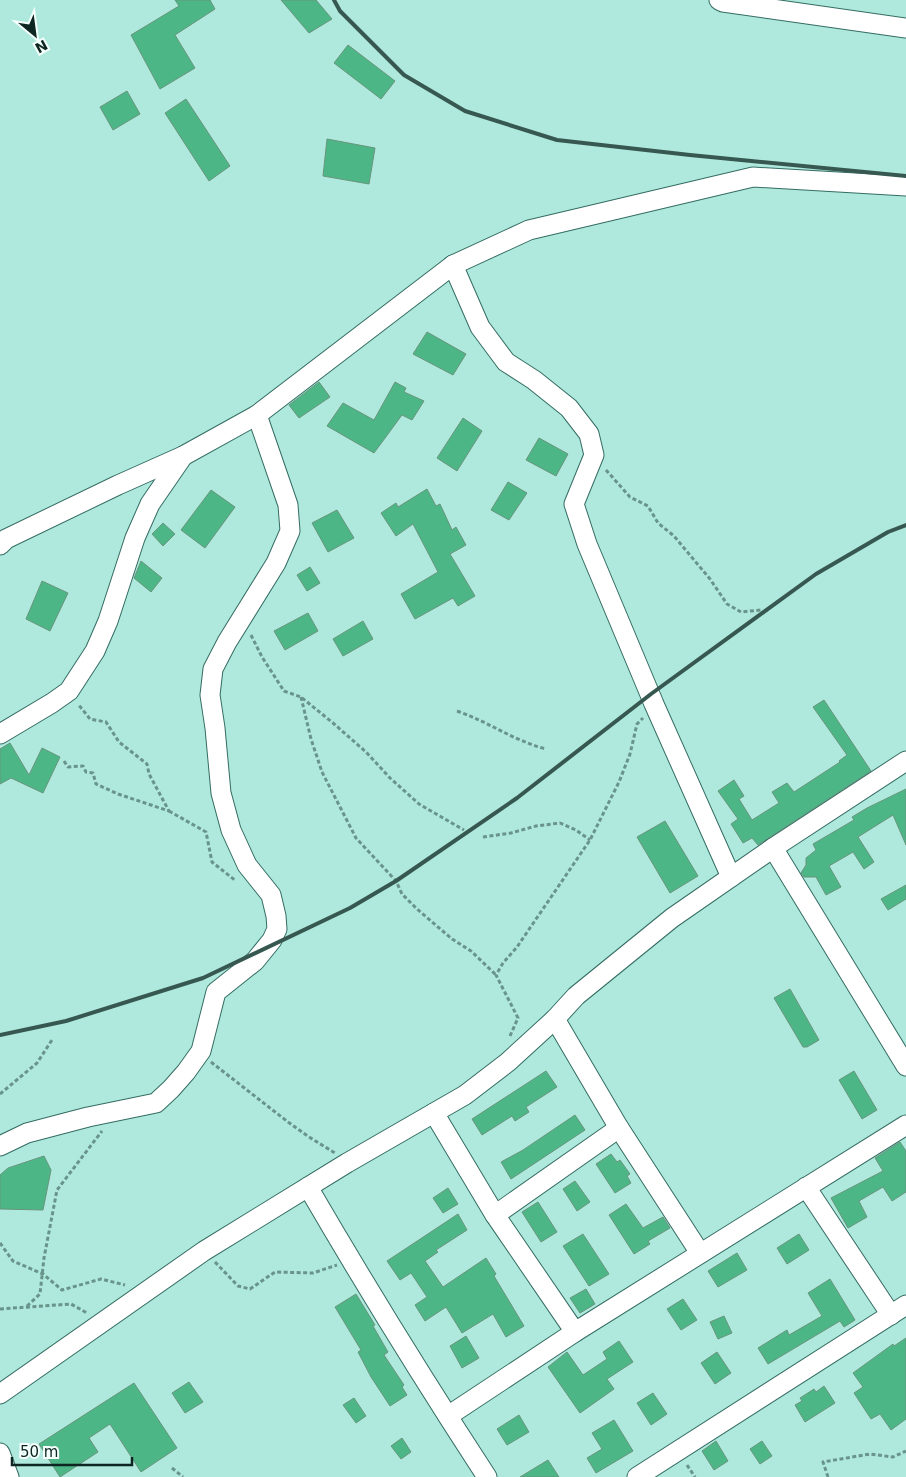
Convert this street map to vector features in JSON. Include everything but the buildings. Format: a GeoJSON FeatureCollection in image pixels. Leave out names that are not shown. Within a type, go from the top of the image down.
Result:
{"type":"FeatureCollection","features":[{"type":"Feature","properties":{"kind":"street"},"geometry":{"type":"LineString","coordinates":[[719,0],[798,14],[906,28]]}},
{"type":"Feature","properties":{"kind":"street"},"geometry":{"type":"LineString","coordinates":[[0,545],[14,535],[183,456],[257,415],[453,265],[529,230],[753,177],[906,186]]}},
{"type":"Feature","properties":{"kind":"street"},"geometry":{"type":"LineString","coordinates":[[453,265],[480,327],[506,362],[534,380],[569,408],[589,434],[594,456],[574,504],[586,544],[654,704],[731,877]]}},
{"type":"Feature","properties":{"kind":"street"},"geometry":{"type":"LineString","coordinates":[[0,1146],[27,1133],[116,1110],[156,1103],[186,1072],[200,1051],[216,992],[255,961],[272,940],[277,930],[271,895],[247,865],[231,830],[223,802],[216,728],[210,695],[213,669],[227,642],[276,562],[290,531],[288,504],[257,415]]}},
{"type":"Feature","properties":{"kind":"street"},"geometry":{"type":"LineString","coordinates":[[0,734],[69,691],[95,651],[108,621],[135,538],[150,504],[183,456]]}},
{"type":"Feature","properties":{"kind":"street"},"geometry":{"type":"LineString","coordinates":[[0,1394],[204,1251],[308,1187],[465,1095],[508,1062],[555,1019],[576,996],[613,964],[672,918],[773,848],[906,762]]}},
{"type":"Feature","properties":{"kind":"street"},"geometry":{"type":"LineString","coordinates":[[773,848],[906,1066]]}},
{"type":"Feature","properties":{"kind":"street"},"geometry":{"type":"LineString","coordinates":[[555,1019],[619,1128],[700,1253]]}},
{"type":"Feature","properties":{"kind":"street"},"geometry":{"type":"LineString","coordinates":[[434,1113],[495,1215],[574,1332]]}},
{"type":"Feature","properties":{"kind":"street"},"geometry":{"type":"LineString","coordinates":[[448,1416],[574,1332],[906,1125]]}},
{"type":"Feature","properties":{"kind":"street"},"geometry":{"type":"LineString","coordinates":[[495,1215],[619,1128]]}},
{"type":"Feature","properties":{"kind":"street"},"geometry":{"type":"LineString","coordinates":[[308,1187],[487,1477]]}},
{"type":"Feature","properties":{"kind":"street"},"geometry":{"type":"LineString","coordinates":[[637,1477],[898,1310],[806,1187]]}},
{"type":"Feature","properties":{"kind":"street"},"geometry":{"type":"LineString","coordinates":[[0,1453],[9,1477]]}},
{"type":"Feature","properties":{"kind":"path"},"geometry":{"type":"LineString","coordinates":[[594,456],[630,497],[648,506],[658,523],[674,536],[710,578],[727,604],[741,612],[761,610]]}},
{"type":"Feature","properties":{"kind":"path"},"geometry":{"type":"LineString","coordinates":[[242,618],[262,657],[284,691],[301,698],[333,723],[366,752],[390,778],[419,804],[464,830]]}},
{"type":"Feature","properties":{"kind":"path"},"geometry":{"type":"LineString","coordinates":[[69,691],[90,719],[106,722],[119,742],[147,764],[149,774],[169,811]]}},
{"type":"Feature","properties":{"kind":"path"},"geometry":{"type":"LineString","coordinates":[[301,698],[311,739],[322,772],[356,838],[396,881],[402,894],[416,909],[452,939],[471,951],[496,975],[518,1018],[508,1039]]}},
{"type":"Feature","properties":{"kind":"path"},"geometry":{"type":"LineString","coordinates":[[496,975],[590,840],[619,782],[630,754],[637,724],[654,704]]}},
{"type":"Feature","properties":{"kind":"path"},"geometry":{"type":"LineString","coordinates":[[457,711],[476,718],[507,736],[526,744],[546,749]]}},
{"type":"Feature","properties":{"kind":"path"},"geometry":{"type":"LineString","coordinates":[[64,760],[68,766],[84,766],[86,772],[93,772],[96,784],[118,794],[169,811],[206,832],[212,862],[239,883]]}},
{"type":"Feature","properties":{"kind":"path"},"geometry":{"type":"LineString","coordinates":[[483,837],[560,823],[576,830],[590,840]]}},
{"type":"Feature","properties":{"kind":"path"},"geometry":{"type":"LineString","coordinates":[[0,1094],[37,1063],[52,1040]]}},
{"type":"Feature","properties":{"kind":"path"},"geometry":{"type":"LineString","coordinates":[[200,1051],[212,1063],[288,1122],[308,1137],[332,1150],[347,1164]]}},
{"type":"Feature","properties":{"kind":"path"},"geometry":{"type":"LineString","coordinates":[[27,1306],[40,1294],[56,1190],[87,1152],[116,1110]]}},
{"type":"Feature","properties":{"kind":"path"},"geometry":{"type":"LineString","coordinates":[[0,1243],[13,1261],[43,1274],[62,1290],[101,1279],[145,1291]]}},
{"type":"Feature","properties":{"kind":"path"},"geometry":{"type":"LineString","coordinates":[[204,1251],[238,1286],[250,1289],[275,1272],[313,1273],[352,1261]]}},
{"type":"Feature","properties":{"kind":"path"},"geometry":{"type":"LineString","coordinates":[[0,1309],[71,1304],[102,1323]]}},
{"type":"Feature","properties":{"kind":"path"},"geometry":{"type":"LineString","coordinates":[[828,1477],[823,1462],[870,1454],[893,1456],[906,1451]]}},
{"type":"Feature","properties":{"kind":"path"},"geometry":{"type":"LineString","coordinates":[[172,1468],[183,1477]]}},
{"type":"Feature","properties":{"kind":"railway"},"geometry":{"type":"LineString","coordinates":[[334,0],[340,11],[404,75],[465,111],[557,140],[906,176]]}},
{"type":"Feature","properties":{"kind":"railway"},"geometry":{"type":"LineString","coordinates":[[0,1035],[66,1021],[203,978],[350,908],[396,881],[517,798],[651,694],[816,574],[888,532],[906,525]]}}]}
